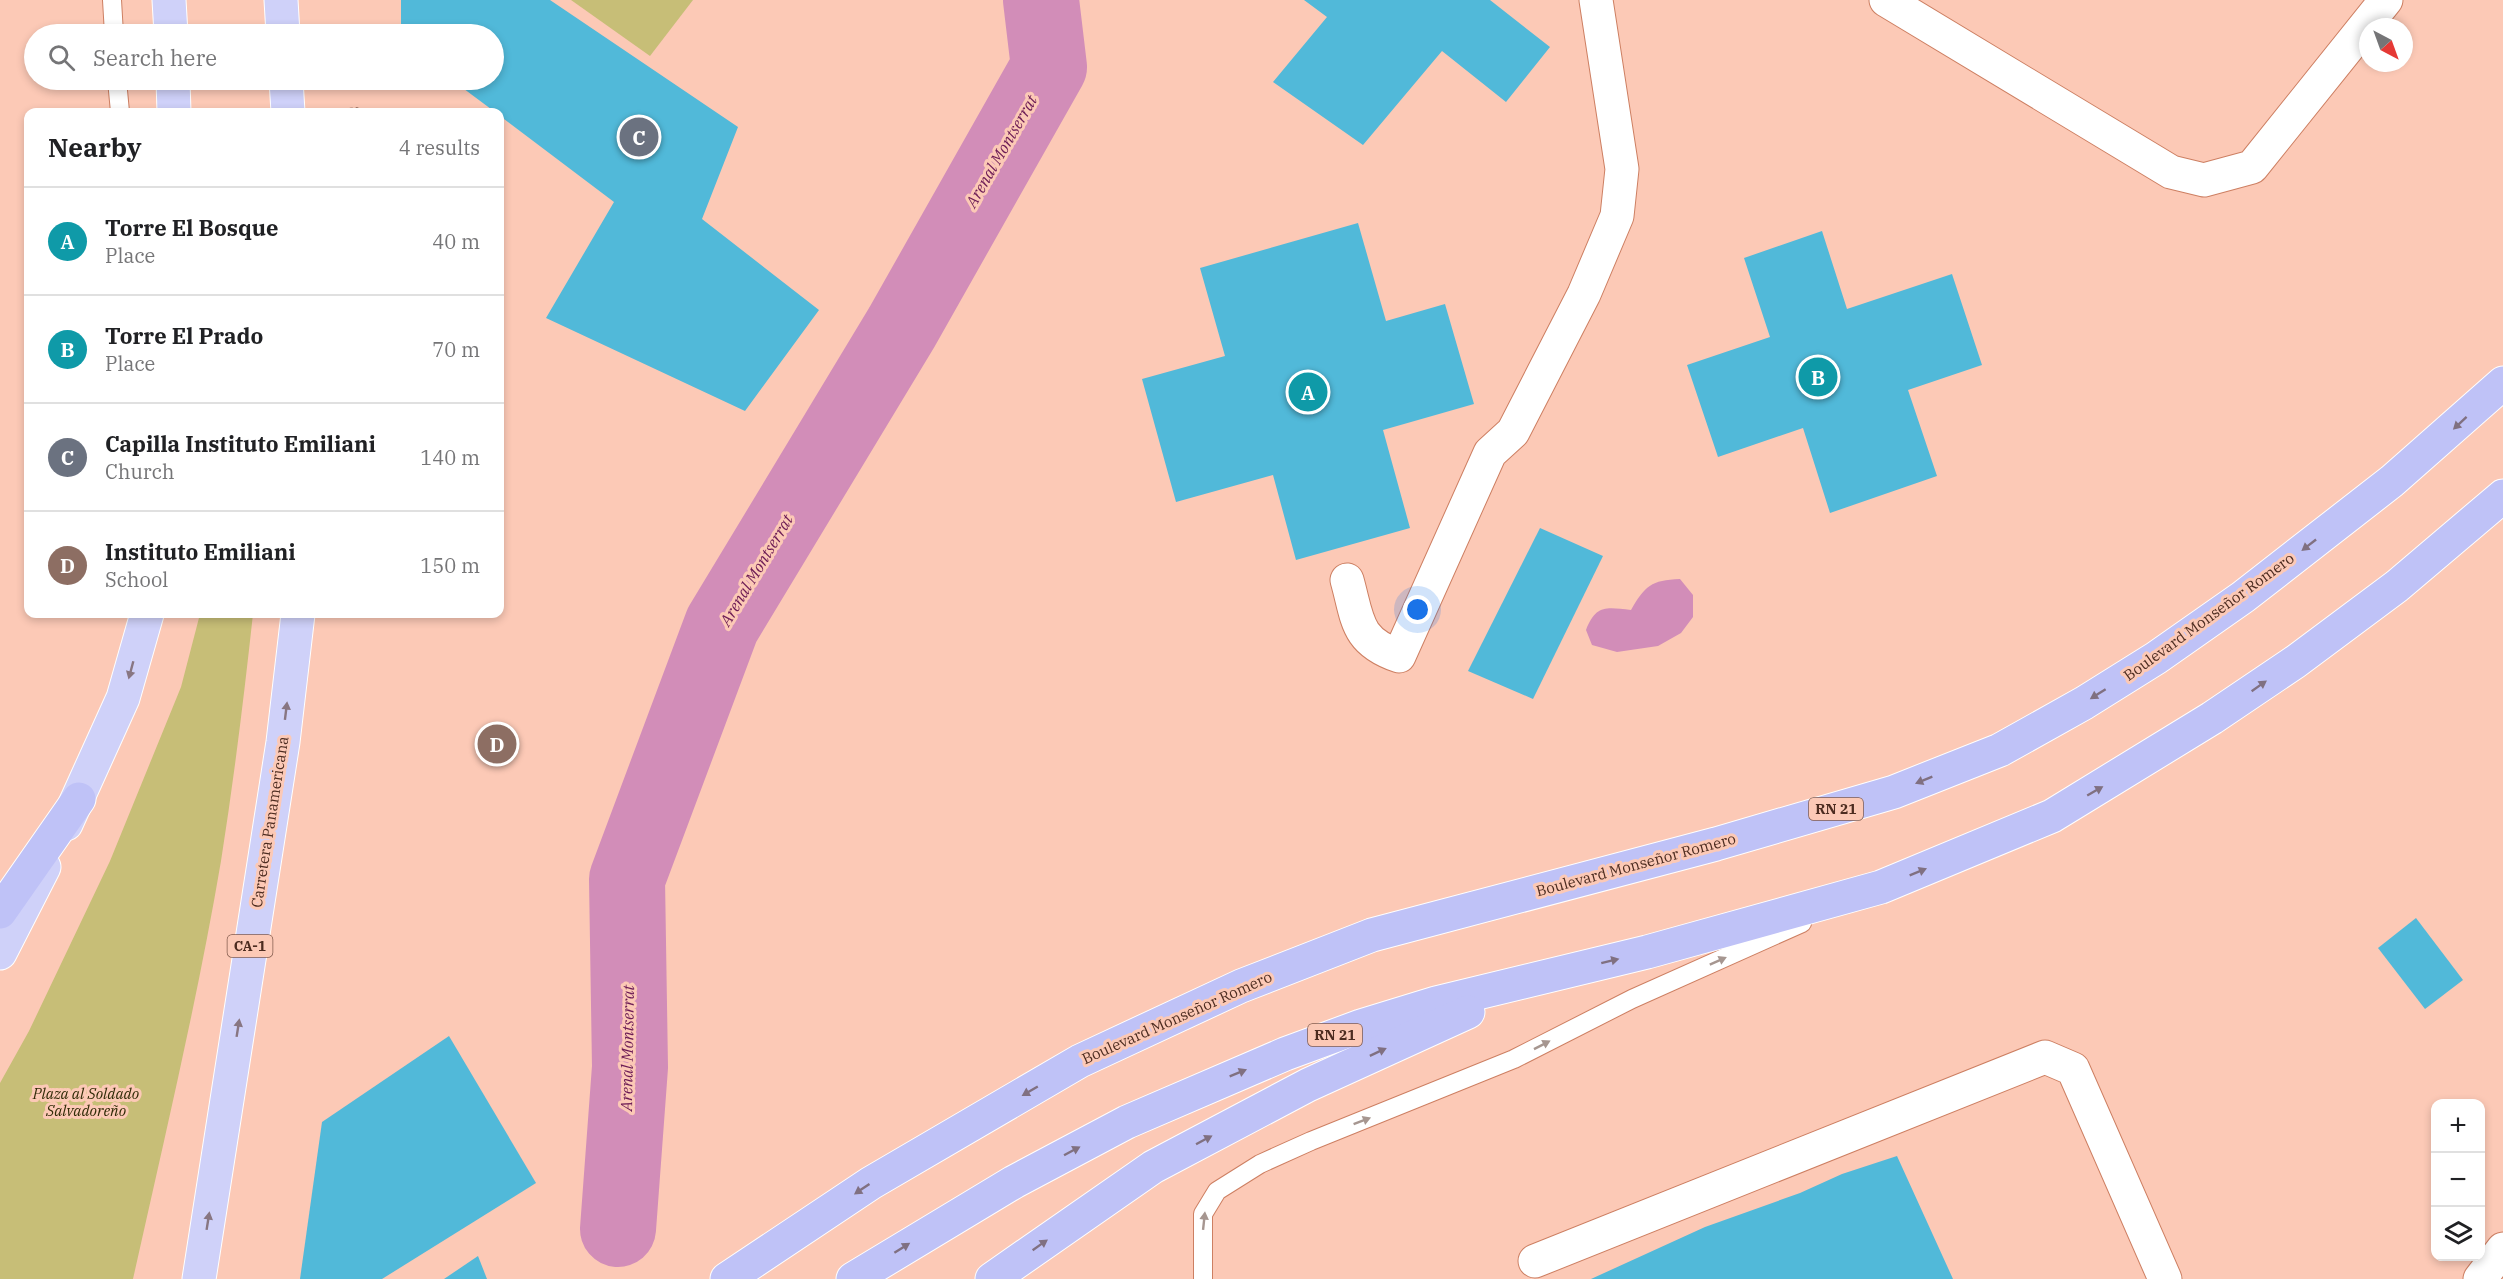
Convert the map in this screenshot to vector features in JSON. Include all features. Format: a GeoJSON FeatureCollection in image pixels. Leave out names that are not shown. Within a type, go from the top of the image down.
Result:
{"type":"FeatureCollection","features":[{"type":"Feature","properties":{"kind":"highway","name":"Boulevard Monseñor Romero"},"geometry":{"type":"LineString","coordinates":[[728,1279],[871,1183],[1080,1061],[1241,986],[1372,935],[1716,844],[1894,792],[2000,750],[2084,704],[2147,664],[2243,597],[2392,481],[2503,383]]}},
{"type":"Feature","properties":{"kind":"highway","name":"RN 21"},"geometry":{"type":"LineString","coordinates":[[853,1279],[1014,1182],[1127,1122],[1275,1058],[1361,1026],[1436,1003],[1647,952],[1881,887],[2052,816],[2176,741],[2295,662],[2397,586],[2503,496]]}},
{"type":"Feature","properties":{"kind":"highway"},"geometry":{"type":"LineString","coordinates":[[0,912],[79,799]]}},
{"type":"Feature","properties":{"kind":"highway"},"geometry":{"type":"LineString","coordinates":[[992,1279],[1152,1167],[1308,1085],[1553,974]]}},
{"type":"Feature","properties":{"kind":"main road"},"geometry":{"type":"LineString","coordinates":[[169,0],[170,24]]}},
{"type":"Feature","properties":{"kind":"main road"},"geometry":{"type":"LineString","coordinates":[[281,0],[282,24]]}},
{"type":"Feature","properties":{"kind":"main road"},"geometry":{"type":"LineString","coordinates":[[173,90],[174,108]]}},
{"type":"Feature","properties":{"kind":"main road"},"geometry":{"type":"LineString","coordinates":[[287,90],[288,108]]}},
{"type":"Feature","properties":{"kind":"main road"},"geometry":{"type":"LineString","coordinates":[[0,953],[79,799],[123,698],[146,618]]}},
{"type":"Feature","properties":{"kind":"main road","name":"Carretera Panamericana"},"geometry":{"type":"LineString","coordinates":[[199,1279],[283,742],[298,618]]}},
{"type":"Feature","properties":{"kind":"street"},"geometry":{"type":"LineString","coordinates":[[1347,580],[1361,633],[1381,650],[1399,656],[1490,453],[1513,432],[1596,269],[1617,216],[1622,169],[1596,0]]}},
{"type":"Feature","properties":{"kind":"street"},"geometry":{"type":"LineString","coordinates":[[1886,0],[2171,172],[2204,180],[2252,167],[2386,0]]}},
{"type":"Feature","properties":{"kind":"street"},"geometry":{"type":"LineString","coordinates":[[1535,1261],[2046,1057],[2073,1069],[2165,1279]]}},
{"type":"Feature","properties":{"kind":"street"},"geometry":{"type":"LineString","coordinates":[[2480,1279],[2503,1249]]}},
{"type":"Feature","properties":{"kind":"lane"},"geometry":{"type":"LineString","coordinates":[[112,0],[113,24]]}},
{"type":"Feature","properties":{"kind":"lane"},"geometry":{"type":"LineString","coordinates":[[118,90],[120,108]]}},
{"type":"Feature","properties":{"kind":"lane"},"geometry":{"type":"LineString","coordinates":[[1203,1279],[1203,1214],[1217,1191],[1260,1164],[1514,1059],[1632,999],[1881,887]]}},
{"type":"Feature","properties":{"kind":"green space"},"geometry":{"type":"Polygon","coordinates":[[[571,0],[693,0],[650,56],[571,0]]]}},
{"type":"Feature","properties":{"kind":"green space","name":"Plaza al Soldado Salvadoreño"},"geometry":{"type":"Polygon","coordinates":[[[199,618],[253,618],[230,799],[212,914],[180,1071],[133,1279],[0,1279],[0,1083],[29,1031],[110,861],[181,687],[199,618]]]}},
{"type":"Feature","properties":{"kind":"shaded area"},"geometry":{"type":"Polygon","coordinates":[[[1680,579],[1693,595],[1693,617],[1681,633],[1658,646],[1617,652],[1592,645],[1586,630],[1598,612],[1608,608],[1631,610],[1640,595],[1650,586],[1662,581],[1680,579]]]}},
{"type":"Feature","properties":{"kind":"building"},"geometry":{"type":"Polygon","coordinates":[[[401,0],[550,0],[738,127],[702,219],[819,310],[745,411],[546,318],[614,202],[504,119],[504,108],[490,108],[465,90],[504,90],[504,24],[401,24],[401,0]]]}},
{"type":"Feature","properties":{"kind":"building"},"geometry":{"type":"Polygon","coordinates":[[[1304,0],[1490,0],[1550,47],[1506,102],[1442,51],[1363,145],[1273,82],[1327,17],[1304,0]]]}},
{"type":"Feature","properties":{"kind":"building"},"geometry":{"type":"Polygon","coordinates":[[[1358,223],[1386,321],[1445,304],[1474,404],[1383,430],[1410,528],[1296,560],[1273,475],[1176,502],[1142,379],[1225,356],[1200,268],[1358,223]]]}},
{"type":"Feature","properties":{"kind":"building"},"geometry":{"type":"Polygon","coordinates":[[[1822,231],[1847,309],[1952,274],[1982,365],[1908,390],[1937,476],[1830,513],[1803,428],[1718,457],[1687,365],[1770,337],[1744,258],[1822,231]]]}},
{"type":"Feature","properties":{"kind":"building"},"geometry":{"type":"Polygon","coordinates":[[[1540,528],[1603,556],[1533,699],[1468,671],[1540,528]]]}},
{"type":"Feature","properties":{"kind":"building"},"geometry":{"type":"Polygon","coordinates":[[[2416,918],[2463,980],[2425,1009],[2378,948],[2416,918]]]}},
{"type":"Feature","properties":{"kind":"building"},"geometry":{"type":"Polygon","coordinates":[[[449,1036],[536,1183],[382,1279],[300,1279],[322,1122],[449,1036]]]}},
{"type":"Feature","properties":{"kind":"building"},"geometry":{"type":"Polygon","coordinates":[[[1897,1156],[1953,1279],[1591,1279],[1705,1227],[1800,1193],[1842,1174],[1897,1156]]]}},
{"type":"Feature","properties":{"kind":"building"},"geometry":{"type":"Polygon","coordinates":[[[478,1256],[487,1279],[444,1279],[478,1256]]]}},
{"type":"Feature","properties":{"kind":"waterway","name":"Arenal Montserrat"},"geometry":{"type":"LineString","coordinates":[[618,1229],[630,1067],[627,879],[722,625],[902,327],[1049,67],[1041,0]]}},
{"type":"Feature","properties":{"kind":"place","name":"Capilla Instituto Emiliani"},"geometry":{"type":"Point","coordinates":[639,137]}},
{"type":"Feature","properties":{"kind":"place","name":"Torre El Prado"},"geometry":{"type":"Point","coordinates":[1818,377]}},
{"type":"Feature","properties":{"kind":"place","name":"Torre El Bosque"},"geometry":{"type":"Point","coordinates":[1308,392]}},
{"type":"Feature","properties":{"kind":"place","name":"Instituto Emiliani"},"geometry":{"type":"Point","coordinates":[497,744]}}]}
